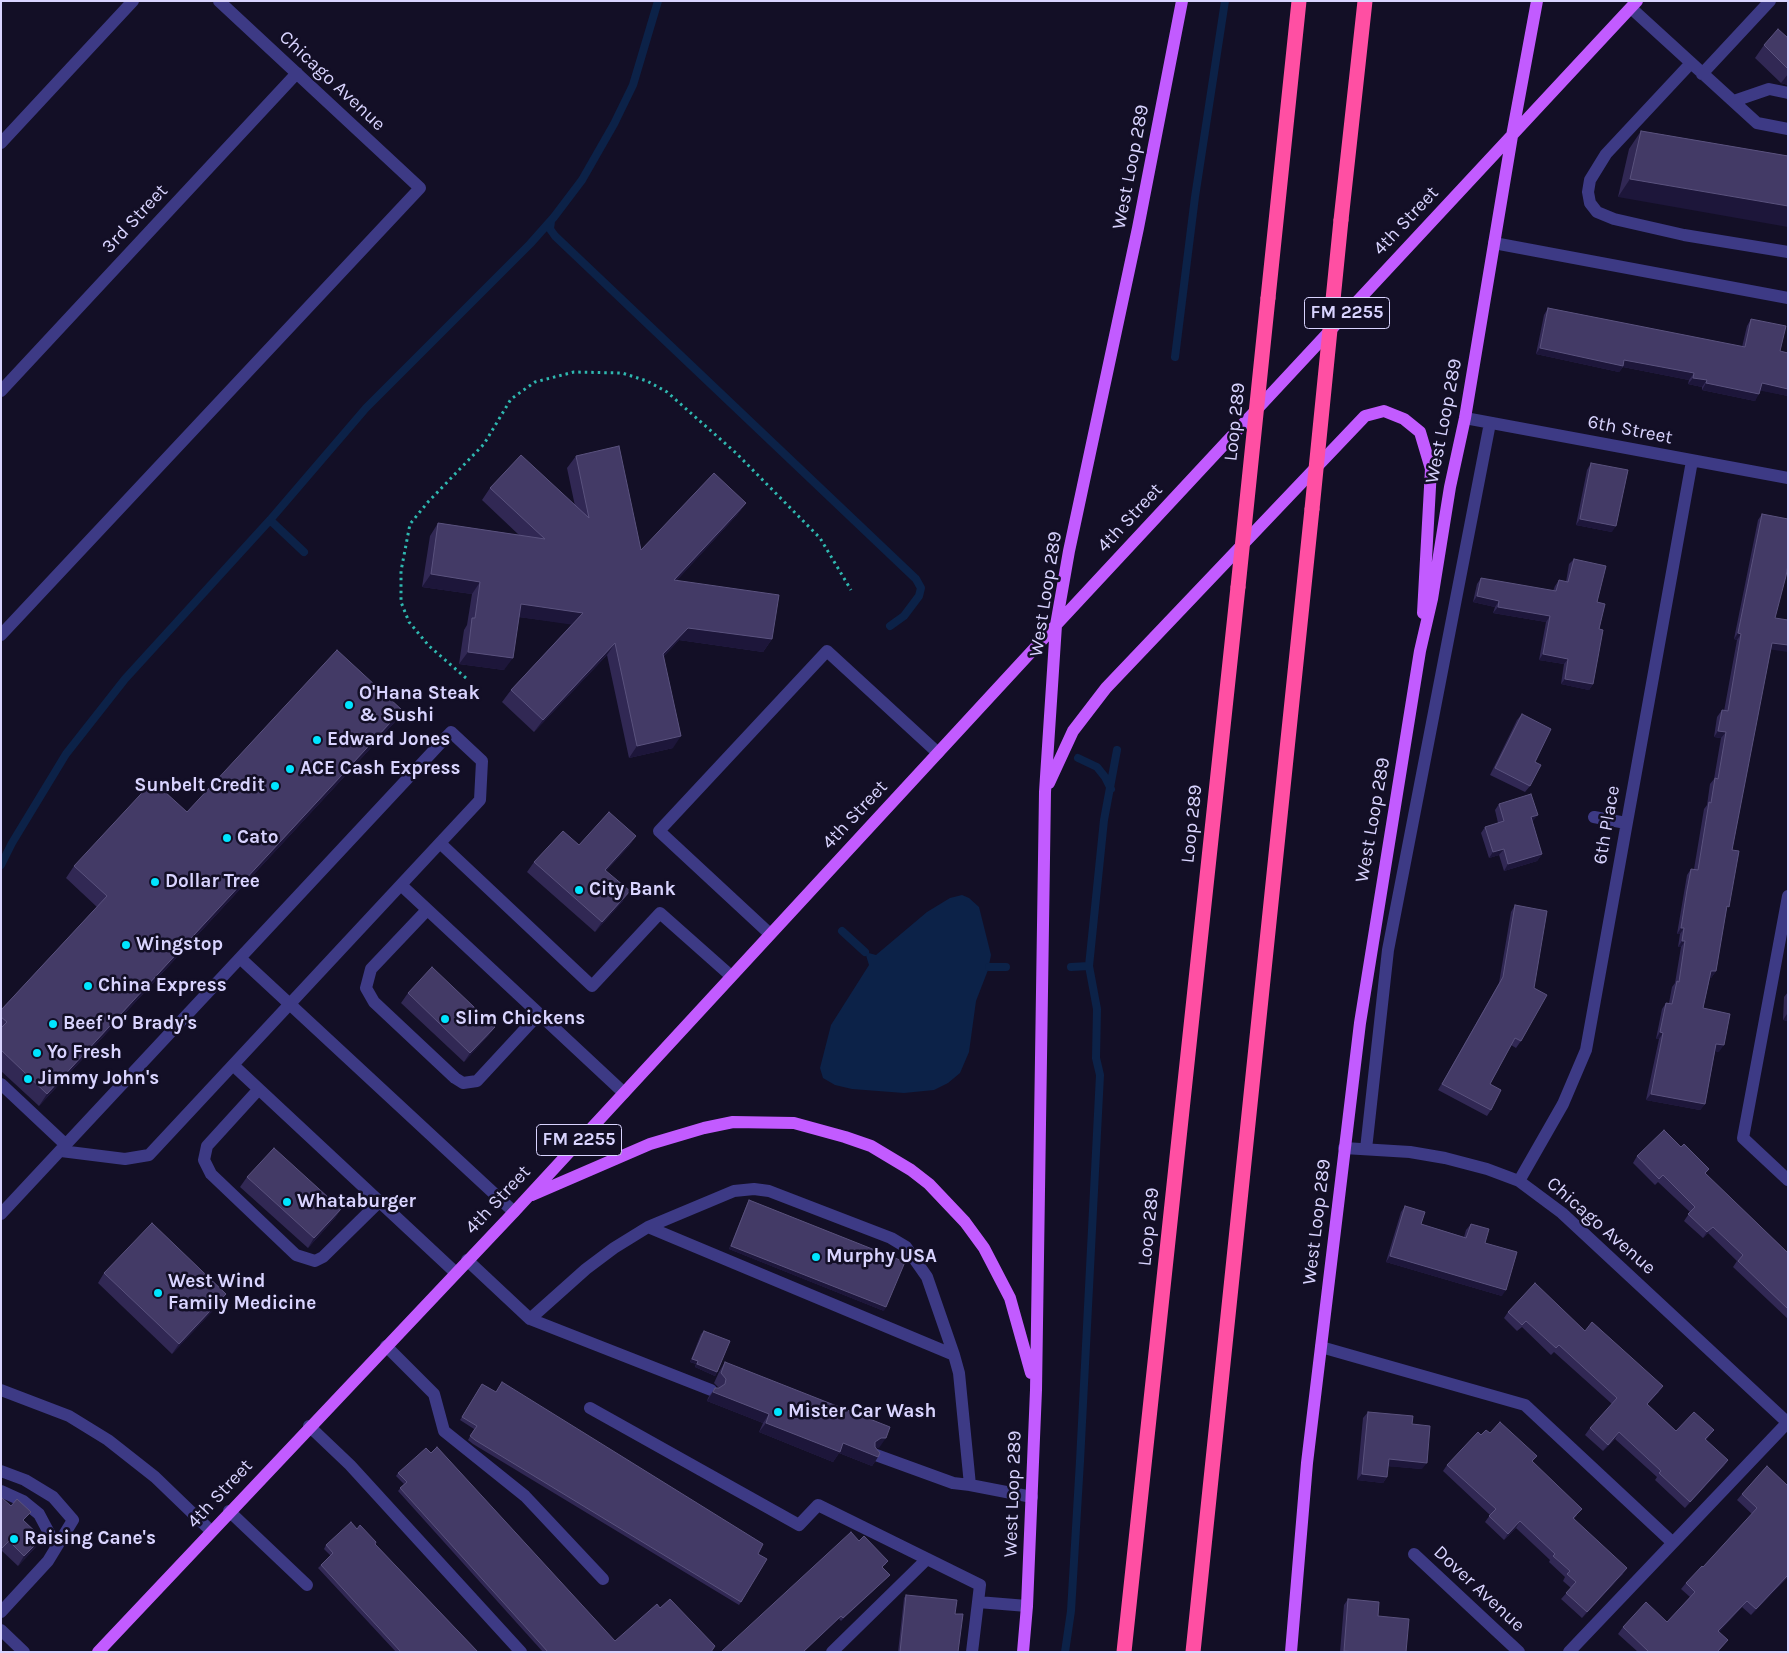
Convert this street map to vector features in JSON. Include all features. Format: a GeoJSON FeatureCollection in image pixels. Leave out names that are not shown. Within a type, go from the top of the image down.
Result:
{"type":"FeatureCollection","features":[{"type":"Feature","properties":{"kind":"highway","name":"Loop 289"},"geometry":{"type":"LineString","coordinates":[[1124,1652],[1299,1]]}},
{"type":"Feature","properties":{"kind":"highway"},"geometry":{"type":"LineString","coordinates":[[1195,1652],[1365,1]]}},
{"type":"Feature","properties":{"kind":"highway"},"geometry":{"type":"LineString","coordinates":[[1114,1652],[1143,1472]]}},
{"type":"Feature","properties":{"kind":"main road","name":"West Loop 289"},"geometry":{"type":"LineString","coordinates":[[1023,1652],[1027,1606],[1036,1390],[1045,792],[1056,625],[1069,551],[1138,228],[1182,1]]}},
{"type":"Feature","properties":{"kind":"main road","name":"West Loop 289"},"geometry":{"type":"LineString","coordinates":[[1291,1652],[1306,1463],[1344,1148],[1378,899],[1420,651],[1432,599],[1450,487],[1465,418],[1512,136],[1537,1]]}},
{"type":"Feature","properties":{"kind":"main road","name":"4th Street"},"geometry":{"type":"LineString","coordinates":[[98,1652],[309,1426],[514,1212],[1056,625],[1634,5]]}},
{"type":"Feature","properties":{"kind":"main road"},"geometry":{"type":"LineString","coordinates":[[1045,792],[1073,731],[1106,688],[1365,416],[1384,411],[1404,420],[1420,432],[1431,469],[1420,651]]}},
{"type":"Feature","properties":{"kind":"main road"},"geometry":{"type":"LineString","coordinates":[[527,1197],[650,1144],[704,1128],[733,1122],[794,1123],[823,1130],[871,1146],[893,1158],[928,1184],[965,1222],[984,1248],[1010,1298],[1036,1390]]}},
{"type":"Feature","properties":{"kind":"street"},"geometry":{"type":"LineString","coordinates":[[1,143],[134,1]]}},
{"type":"Feature","properties":{"kind":"street","name":"Chicago Avenue"},"geometry":{"type":"LineString","coordinates":[[1,635],[420,188],[219,1]]}},
{"type":"Feature","properties":{"kind":"street"},"geometry":{"type":"LineString","coordinates":[[1702,74],[1770,1]]}},
{"type":"Feature","properties":{"kind":"street"},"geometry":{"type":"LineString","coordinates":[[1634,5],[1702,74],[1757,123],[1788,129]]}},
{"type":"Feature","properties":{"kind":"street"},"geometry":{"type":"LineString","coordinates":[[1691,63],[1606,154],[1590,180],[1588,192],[1590,203],[1598,212],[1614,219],[1684,235],[1788,252]]}},
{"type":"Feature","properties":{"kind":"street","name":"3rd Street"},"geometry":{"type":"LineString","coordinates":[[1,391],[297,73]]}},
{"type":"Feature","properties":{"kind":"street"},"geometry":{"type":"LineString","coordinates":[[1734,101],[1769,89],[1788,93]]}},
{"type":"Feature","properties":{"kind":"street"},"geometry":{"type":"LineString","coordinates":[[1494,243],[1788,298]]}},
{"type":"Feature","properties":{"kind":"street","name":"6th Street"},"geometry":{"type":"LineString","coordinates":[[1465,418],[1788,478]]}},
{"type":"Feature","properties":{"kind":"street"},"geometry":{"type":"LineString","coordinates":[[1366,1149],[1388,950],[1490,423]]}},
{"type":"Feature","properties":{"kind":"street","name":"6th Place"},"geometry":{"type":"LineString","coordinates":[[1518,1182],[1563,1104],[1586,1050],[1692,461]]}},
{"type":"Feature","properties":{"kind":"street"},"geometry":{"type":"LineString","coordinates":[[770,934],[659,831],[827,651],[938,753]]}},
{"type":"Feature","properties":{"kind":"street"},"geometry":{"type":"LineString","coordinates":[[1,1084],[64,1148],[125,1159],[144,1157],[153,1151],[480,800],[482,761],[450,732],[64,1148],[1,1214]]}},
{"type":"Feature","properties":{"kind":"street"},"geometry":{"type":"LineString","coordinates":[[1594,817],[1626,823]]}},
{"type":"Feature","properties":{"kind":"street"},"geometry":{"type":"LineString","coordinates":[[440,843],[592,986],[660,913],[731,976]]}},
{"type":"Feature","properties":{"kind":"street"},"geometry":{"type":"LineString","coordinates":[[401,885],[624,1092]]}},
{"type":"Feature","properties":{"kind":"street"},"geometry":{"type":"LineString","coordinates":[[1788,896],[1743,1138],[1788,1180]]}},
{"type":"Feature","properties":{"kind":"street"},"geometry":{"type":"LineString","coordinates":[[427,910],[371,969],[366,988],[374,1002],[442,1065],[463,1083],[477,1081],[540,1014]]}},
{"type":"Feature","properties":{"kind":"street"},"geometry":{"type":"LineString","coordinates":[[240,958],[514,1212]]}},
{"type":"Feature","properties":{"kind":"street"},"geometry":{"type":"LineString","coordinates":[[233,1065],[456,1273]]}},
{"type":"Feature","properties":{"kind":"street"},"geometry":{"type":"LineString","coordinates":[[258,1090],[207,1146],[204,1160],[211,1174],[289,1248],[303,1258],[315,1261],[323,1257],[379,1202]]}},
{"type":"Feature","properties":{"kind":"street","name":"Chicago Avenue"},"geometry":{"type":"LineString","coordinates":[[1344,1148],[1410,1152],[1445,1158],[1487,1169],[1518,1182],[1562,1213],[1788,1423]]}},
{"type":"Feature","properties":{"kind":"street"},"geometry":{"type":"LineString","coordinates":[[530,1319],[586,1269],[648,1227],[715,1197],[734,1191],[754,1189],[769,1192],[891,1238],[906,1247],[927,1277],[954,1355],[960,1382],[970,1486]]}},
{"type":"Feature","properties":{"kind":"street"},"geometry":{"type":"LineString","coordinates":[[648,1227],[954,1355]]}},
{"type":"Feature","properties":{"kind":"street"},"geometry":{"type":"LineString","coordinates":[[467,1260],[530,1319],[711,1390]]}},
{"type":"Feature","properties":{"kind":"street"},"geometry":{"type":"LineString","coordinates":[[386,1346],[434,1394],[444,1431],[524,1496],[603,1579]]}},
{"type":"Feature","properties":{"kind":"street"},"geometry":{"type":"LineString","coordinates":[[1321,1347],[1525,1405],[1673,1544]]}},
{"type":"Feature","properties":{"kind":"street"},"geometry":{"type":"LineString","coordinates":[[1,1390],[69,1416],[108,1440],[155,1476],[211,1531]]}},
{"type":"Feature","properties":{"kind":"street"},"geometry":{"type":"LineString","coordinates":[[590,1408],[799,1525],[818,1505],[980,1585],[972,1652]]}},
{"type":"Feature","properties":{"kind":"street"},"geometry":{"type":"LineString","coordinates":[[1569,1652],[1788,1423]]}},
{"type":"Feature","properties":{"kind":"street"},"geometry":{"type":"LineString","coordinates":[[309,1426],[350,1465],[521,1652]]}},
{"type":"Feature","properties":{"kind":"street"},"geometry":{"type":"LineString","coordinates":[[876,1455],[953,1483],[1032,1497]]}},
{"type":"Feature","properties":{"kind":"street"},"geometry":{"type":"LineString","coordinates":[[1,1470],[25,1480],[52,1497],[73,1520],[48,1561],[1,1612]]}},
{"type":"Feature","properties":{"kind":"street"},"geometry":{"type":"LineString","coordinates":[[1,1492],[23,1501],[39,1514],[56,1546]]}},
{"type":"Feature","properties":{"kind":"street"},"geometry":{"type":"LineString","coordinates":[[229,1511],[285,1562],[307,1585]]}},
{"type":"Feature","properties":{"kind":"street","name":"Dover Avenue"},"geometry":{"type":"LineString","coordinates":[[1414,1554],[1519,1652]]}},
{"type":"Feature","properties":{"kind":"street"},"geometry":{"type":"LineString","coordinates":[[832,1652],[926,1559]]}},
{"type":"Feature","properties":{"kind":"street"},"geometry":{"type":"LineString","coordinates":[[978,1602],[1027,1606]]}},
{"type":"Feature","properties":{"kind":"street"},"geometry":{"type":"LineString","coordinates":[[1,1630],[24,1652]]}},
{"type":"Feature","properties":{"kind":"path"},"geometry":{"type":"LineString","coordinates":[[466,678],[428,646],[409,622],[400,602],[401,571],[410,524],[428,502],[484,444],[511,399],[535,382],[574,372],[622,373],[647,381],[667,392],[736,453],[820,538],[851,590]]}},
{"type":"Feature","properties":{"kind":"water"},"geometry":{"type":"Polygon","coordinates":[[[962,895],[969,898],[979,907],[991,955],[988,970],[976,1001],[969,1052],[960,1073],[948,1083],[934,1090],[904,1093],[852,1089],[835,1085],[823,1078],[820,1068],[831,1025],[869,965],[865,952],[876,955],[927,912],[950,898],[962,895]]]}},
{"type":"Feature","properties":{"kind":"building"},"geometry":{"type":"Polygon","coordinates":[[[1778,29],[1788,38],[1788,69],[1764,45],[1778,29]]]}},
{"type":"Feature","properties":{"kind":"building"},"geometry":{"type":"Polygon","coordinates":[[[1641,131],[1788,156],[1788,206],[1630,179],[1641,131]]]}},
{"type":"Feature","properties":{"kind":"building"},"geometry":{"type":"Polygon","coordinates":[[[1548,308],[1745,347],[1751,319],[1786,326],[1780,351],[1788,353],[1788,389],[1762,383],[1759,394],[1706,383],[1707,380],[1693,378],[1694,373],[1624,360],[1623,366],[1540,348],[1548,308]]]}},
{"type":"Feature","properties":{"kind":"building"},"geometry":{"type":"Polygon","coordinates":[[[619,446],[641,550],[714,473],[746,503],[674,580],[779,595],[772,639],[688,628],[663,654],[681,736],[637,746],[615,643],[543,720],[511,690],[583,613],[521,604],[513,658],[468,652],[472,618],[475,618],[480,582],[431,574],[438,523],[545,539],[490,488],[521,455],[589,518],[576,456],[619,446]]]}},
{"type":"Feature","properties":{"kind":"building"},"geometry":{"type":"Polygon","coordinates":[[[1591,463],[1628,470],[1616,526],[1580,519],[1591,463]]]}},
{"type":"Feature","properties":{"kind":"building"},"geometry":{"type":"Polygon","coordinates":[[[1762,514],[1788,519],[1788,565],[1775,618],[1788,620],[1788,645],[1772,643],[1732,850],[1739,851],[1729,907],[1727,906],[1716,971],[1711,971],[1703,1008],[1730,1014],[1724,1045],[1716,1044],[1705,1104],[1651,1094],[1663,1033],[1660,1032],[1666,1003],[1672,1004],[1677,981],[1679,982],[1685,941],[1682,941],[1684,928],[1681,928],[1691,869],[1698,870],[1709,802],[1711,803],[1715,778],[1718,779],[1726,732],[1718,731],[1722,710],[1728,711],[1741,634],[1738,633],[1762,514]]]}},
{"type":"Feature","properties":{"kind":"building"},"geometry":{"type":"Polygon","coordinates":[[[1574,559],[1606,566],[1597,602],[1605,604],[1599,629],[1603,630],[1593,684],[1565,679],[1568,659],[1543,654],[1550,616],[1498,607],[1499,601],[1477,596],[1481,578],[1556,591],[1559,580],[1568,582],[1574,559]]]}},
{"type":"Feature","properties":{"kind":"building"},"geometry":{"type":"Polygon","coordinates":[[[337,650],[402,710],[47,1094],[1,1050],[1,1028],[7,1022],[1,1017],[1,1010],[107,896],[74,866],[153,781],[187,812],[337,650]]]}},
{"type":"Feature","properties":{"kind":"building"},"geometry":{"type":"Polygon","coordinates":[[[1522,714],[1551,729],[1535,762],[1541,765],[1530,786],[1495,768],[1522,714]]]}},
{"type":"Feature","properties":{"kind":"building"},"geometry":{"type":"Polygon","coordinates":[[[1531,794],[1538,815],[1531,817],[1542,854],[1508,864],[1504,849],[1493,852],[1485,827],[1504,821],[1499,804],[1531,794]]]}},
{"type":"Feature","properties":{"kind":"building"},"geometry":{"type":"Polygon","coordinates":[[[609,812],[636,836],[605,870],[630,891],[602,922],[534,862],[563,831],[579,845],[609,812]]]}},
{"type":"Feature","properties":{"kind":"building"},"geometry":{"type":"Polygon","coordinates":[[[1515,905],[1547,911],[1534,988],[1547,995],[1521,1041],[1515,1038],[1490,1084],[1501,1090],[1491,1110],[1442,1084],[1503,977],[1515,905]]]}},
{"type":"Feature","properties":{"kind":"building","name":"Slim Chickens"},"geometry":{"type":"Polygon","coordinates":[[[432,967],[495,1027],[470,1053],[408,993],[432,967]]]}},
{"type":"Feature","properties":{"kind":"building"},"geometry":{"type":"Polygon","coordinates":[[[1664,1130],[1681,1147],[1684,1144],[1709,1169],[1705,1173],[1788,1253],[1788,1309],[1738,1261],[1743,1255],[1713,1227],[1707,1232],[1688,1214],[1695,1207],[1663,1175],[1659,1179],[1637,1156],[1664,1130]]]}},
{"type":"Feature","properties":{"kind":"building","name":"Whataburger"},"geometry":{"type":"Polygon","coordinates":[[[274,1148],[341,1209],[314,1238],[247,1177],[274,1148]]]}},
{"type":"Feature","properties":{"kind":"building","name":"Murphy USA"},"geometry":{"type":"Polygon","coordinates":[[[749,1200],[905,1262],[886,1307],[731,1246],[749,1200]]]}},
{"type":"Feature","properties":{"kind":"building"},"geometry":{"type":"Polygon","coordinates":[[[1405,1206],[1425,1212],[1421,1224],[1466,1238],[1471,1224],[1489,1229],[1485,1243],[1517,1252],[1506,1290],[1390,1256],[1405,1206]]]}},
{"type":"Feature","properties":{"kind":"building","name":"West Wind Family Medicine"},"geometry":{"type":"Polygon","coordinates":[[[152,1223],[226,1294],[179,1344],[104,1273],[152,1223]]]}},
{"type":"Feature","properties":{"kind":"building"},"geometry":{"type":"Polygon","coordinates":[[[1535,1283],[1585,1331],[1592,1322],[1663,1386],[1647,1404],[1676,1431],[1694,1412],[1714,1430],[1705,1439],[1728,1460],[1690,1502],[1659,1473],[1661,1471],[1619,1432],[1608,1445],[1590,1428],[1617,1398],[1559,1345],[1556,1348],[1526,1321],[1522,1325],[1508,1312],[1535,1283]]]}},
{"type":"Feature","properties":{"kind":"building"},"geometry":{"type":"Polygon","coordinates":[[[704,1331],[730,1341],[717,1372],[697,1364],[698,1361],[692,1359],[704,1331]]]}},
{"type":"Feature","properties":{"kind":"building","name":"Mister Car Wash"},"geometry":{"type":"Polygon","coordinates":[[[725,1362],[890,1427],[886,1438],[881,1438],[875,1442],[875,1447],[880,1453],[878,1457],[843,1443],[840,1452],[766,1423],[769,1414],[713,1392],[715,1388],[725,1384],[726,1379],[721,1373],[725,1362]]]}},
{"type":"Feature","properties":{"kind":"building"},"geometry":{"type":"Polygon","coordinates":[[[502,1382],[763,1544],[758,1554],[767,1559],[741,1602],[470,1436],[477,1426],[462,1417],[482,1384],[496,1392],[502,1382]]]}},
{"type":"Feature","properties":{"kind":"building"},"geometry":{"type":"Polygon","coordinates":[[[1368,1412],[1413,1416],[1412,1424],[1430,1426],[1427,1463],[1389,1459],[1387,1477],[1362,1474],[1368,1412]]]}},
{"type":"Feature","properties":{"kind":"building"},"geometry":{"type":"Polygon","coordinates":[[[1500,1422],[1537,1456],[1532,1461],[1582,1509],[1573,1518],[1627,1568],[1587,1612],[1566,1593],[1576,1582],[1567,1574],[1570,1571],[1553,1556],[1555,1554],[1520,1521],[1508,1534],[1489,1516],[1496,1509],[1447,1465],[1478,1432],[1481,1435],[1486,1430],[1490,1433],[1500,1422]]]}},
{"type":"Feature","properties":{"kind":"building"},"geometry":{"type":"Polygon","coordinates":[[[437,1447],[615,1641],[657,1604],[660,1608],[670,1599],[715,1646],[711,1652],[548,1652],[400,1488],[407,1482],[398,1473],[426,1448],[431,1453],[437,1447]]]}},
{"type":"Feature","properties":{"kind":"building"},"geometry":{"type":"Polygon","coordinates":[[[1767,1466],[1788,1486],[1788,1575],[1756,1609],[1747,1601],[1718,1631],[1728,1640],[1717,1652],[1649,1652],[1623,1627],[1646,1602],[1667,1622],[1695,1592],[1686,1583],[1757,1508],[1742,1494],[1767,1466]]]}},
{"type":"Feature","properties":{"kind":"building"},"geometry":{"type":"Polygon","coordinates":[[[1,1497],[11,1506],[17,1499],[31,1512],[23,1520],[42,1538],[24,1556],[9,1541],[1,1549],[1,1497]]]}},
{"type":"Feature","properties":{"kind":"building"},"geometry":{"type":"Polygon","coordinates":[[[351,1522],[357,1529],[360,1525],[376,1542],[375,1544],[478,1652],[401,1652],[321,1565],[333,1553],[326,1545],[351,1522]]]}},
{"type":"Feature","properties":{"kind":"building"},"geometry":{"type":"Polygon","coordinates":[[[851,1532],[859,1541],[864,1536],[888,1561],[882,1567],[890,1575],[843,1618],[841,1616],[803,1652],[721,1652],[851,1532]]]}},
{"type":"Feature","properties":{"kind":"building"},"geometry":{"type":"Polygon","coordinates":[[[906,1595],[957,1600],[955,1614],[963,1614],[958,1652],[900,1652],[906,1595]]]}},
{"type":"Feature","properties":{"kind":"building"},"geometry":{"type":"Polygon","coordinates":[[[1348,1599],[1379,1602],[1378,1616],[1409,1619],[1406,1652],[1344,1651],[1348,1599]]]}},
{"type":"Feature","properties":{"kind":"waterway"},"geometry":{"type":"LineString","coordinates":[[1,865],[12,843],[66,754],[125,679],[270,520],[366,408],[530,244],[554,217],[582,180],[614,124],[633,85],[658,1]]}},
{"type":"Feature","properties":{"kind":"waterway"},"geometry":{"type":"LineString","coordinates":[[1175,357],[1195,197],[1225,1]]}},
{"type":"Feature","properties":{"kind":"waterway"},"geometry":{"type":"LineString","coordinates":[[551,221],[550,229],[555,236],[916,579],[921,588],[919,596],[904,616],[890,626]]}},
{"type":"Feature","properties":{"kind":"waterway"},"geometry":{"type":"LineString","coordinates":[[270,520],[304,552]]}},
{"type":"Feature","properties":{"kind":"waterway"},"geometry":{"type":"LineString","coordinates":[[1089,966],[1104,820],[1117,750]]}},
{"type":"Feature","properties":{"kind":"waterway"},"geometry":{"type":"LineString","coordinates":[[1078,758],[1097,767],[1111,789]]}},
{"type":"Feature","properties":{"kind":"waterway"},"geometry":{"type":"LineString","coordinates":[[842,931],[865,952]]}},
{"type":"Feature","properties":{"kind":"waterway"},"geometry":{"type":"LineString","coordinates":[[1065,1652],[1071,1611],[1100,1075],[1096,1058],[1097,1009],[1089,966],[1071,967]]}},
{"type":"Feature","properties":{"kind":"waterway"},"geometry":{"type":"LineString","coordinates":[[989,967],[1006,967]]}},
{"type":"Feature","properties":{"kind":"place","name":"O'Hana Steak & Sushi"},"geometry":{"type":"Point","coordinates":[349,705]}},
{"type":"Feature","properties":{"kind":"place","name":"Edward Jones"},"geometry":{"type":"Point","coordinates":[317,740]}},
{"type":"Feature","properties":{"kind":"place","name":"ACE Cash Express"},"geometry":{"type":"Point","coordinates":[290,769]}},
{"type":"Feature","properties":{"kind":"place","name":"Sunbelt Credit"},"geometry":{"type":"Point","coordinates":[275,786]}},
{"type":"Feature","properties":{"kind":"place","name":"Cato"},"geometry":{"type":"Point","coordinates":[227,838]}},
{"type":"Feature","properties":{"kind":"place","name":"Dollar Tree"},"geometry":{"type":"Point","coordinates":[155,882]}},
{"type":"Feature","properties":{"kind":"place","name":"City Bank"},"geometry":{"type":"Point","coordinates":[579,890]}},
{"type":"Feature","properties":{"kind":"place","name":"Wingstop"},"geometry":{"type":"Point","coordinates":[126,945]}},
{"type":"Feature","properties":{"kind":"place","name":"China Express"},"geometry":{"type":"Point","coordinates":[88,986]}},
{"type":"Feature","properties":{"kind":"place","name":"Slim Chickens"},"geometry":{"type":"Point","coordinates":[445,1019]}},
{"type":"Feature","properties":{"kind":"place","name":"Beef 'O' Brady's"},"geometry":{"type":"Point","coordinates":[53,1024]}},
{"type":"Feature","properties":{"kind":"place","name":"Yo Fresh"},"geometry":{"type":"Point","coordinates":[37,1053]}},
{"type":"Feature","properties":{"kind":"place","name":"Jimmy John's"},"geometry":{"type":"Point","coordinates":[28,1079]}},
{"type":"Feature","properties":{"kind":"place","name":"Whataburger"},"geometry":{"type":"Point","coordinates":[287,1202]}},
{"type":"Feature","properties":{"kind":"place","name":"Murphy USA"},"geometry":{"type":"Point","coordinates":[816,1257]}},
{"type":"Feature","properties":{"kind":"place","name":"West Wind Family Medicine"},"geometry":{"type":"Point","coordinates":[158,1293]}},
{"type":"Feature","properties":{"kind":"place","name":"Mister Car Wash"},"geometry":{"type":"Point","coordinates":[778,1412]}},
{"type":"Feature","properties":{"kind":"place","name":"Raising Cane's"},"geometry":{"type":"Point","coordinates":[14,1539]}}]}
